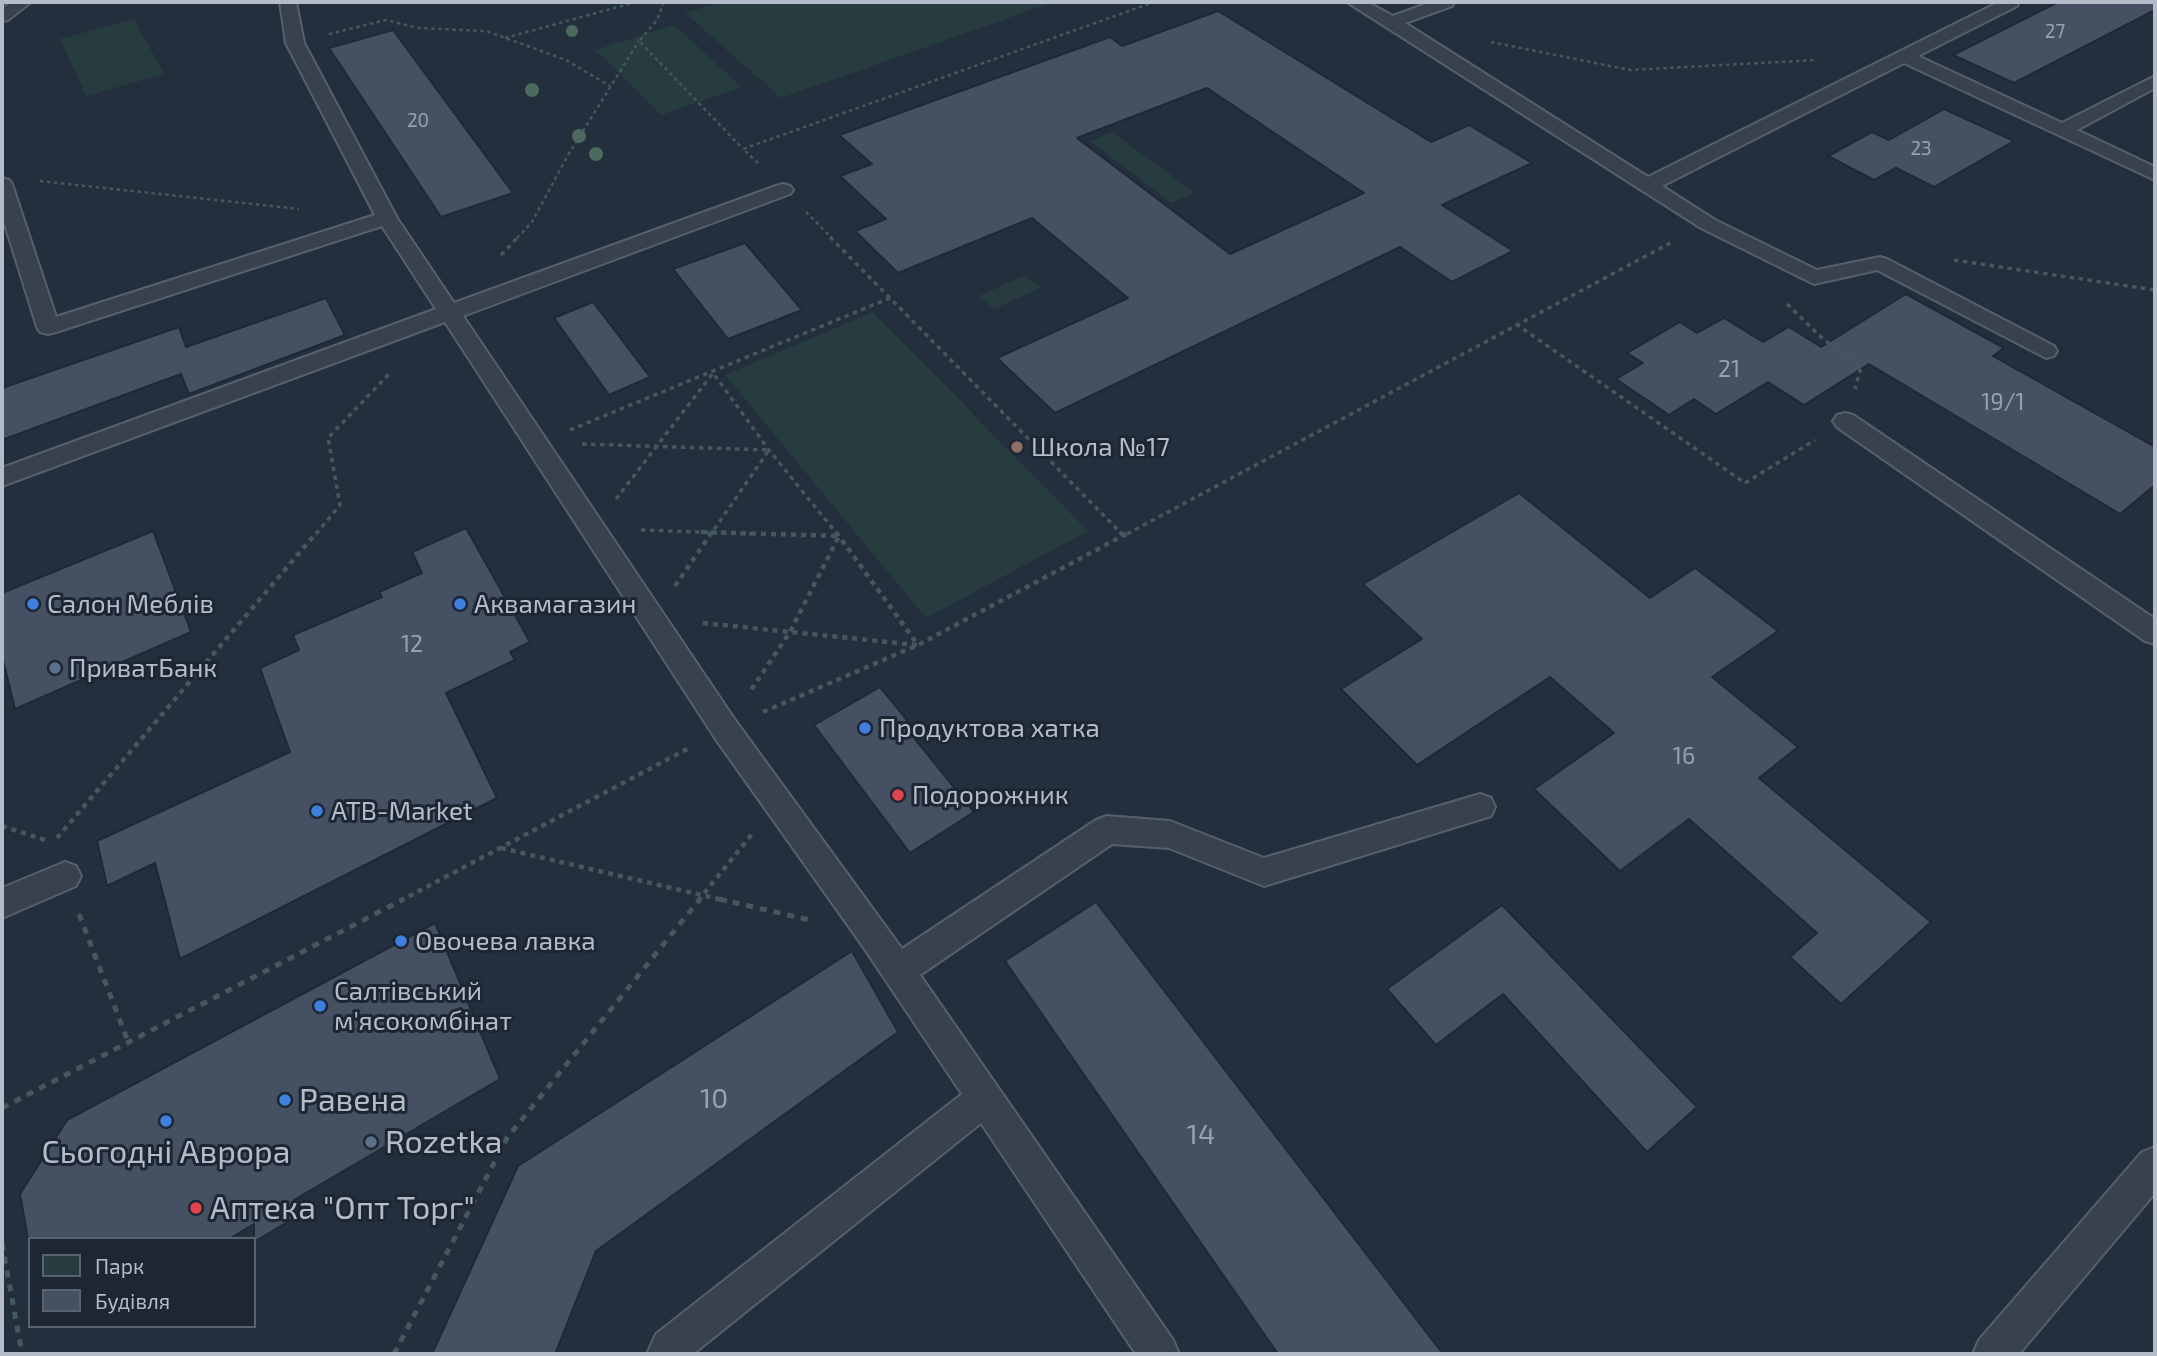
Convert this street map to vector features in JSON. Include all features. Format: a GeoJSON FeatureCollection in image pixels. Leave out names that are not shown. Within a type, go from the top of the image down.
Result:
{"type":"FeatureCollection","features":[{"type":"Feature","properties":{"kind":"lane"},"geometry":{"type":"LineString","coordinates":[[2,16],[23,2]]}},
{"type":"Feature","properties":{"kind":"lane"},"geometry":{"type":"LineString","coordinates":[[288,2],[295,43],[387,218],[725,729],[873,934],[1159,1354]]}},
{"type":"Feature","properties":{"kind":"lane"},"geometry":{"type":"LineString","coordinates":[[1355,2],[1392,22],[1708,224],[1814,277],[1880,263],[2046,351]]}},
{"type":"Feature","properties":{"kind":"lane"},"geometry":{"type":"LineString","coordinates":[[1392,22],[1446,2]]}},
{"type":"Feature","properties":{"kind":"lane"},"geometry":{"type":"LineString","coordinates":[[1648,185],[2011,2]]}},
{"type":"Feature","properties":{"kind":"lane"},"geometry":{"type":"LineString","coordinates":[[1904,56],[2155,174]]}},
{"type":"Feature","properties":{"kind":"lane"},"geometry":{"type":"LineString","coordinates":[[2063,130],[2155,81]]}},
{"type":"Feature","properties":{"kind":"lane"},"geometry":{"type":"LineString","coordinates":[[2,184],[48,327],[387,218]]}},
{"type":"Feature","properties":{"kind":"lane"},"geometry":{"type":"LineString","coordinates":[[2,477],[783,190]]}},
{"type":"Feature","properties":{"kind":"lane"},"geometry":{"type":"LineString","coordinates":[[1845,421],[2155,633]]}},
{"type":"Feature","properties":{"kind":"lane"},"geometry":{"type":"LineString","coordinates":[[898,971],[1107,830],[1170,835],[1265,872],[1480,807]]}},
{"type":"Feature","properties":{"kind":"lane"},"geometry":{"type":"LineString","coordinates":[[2,903],[65,876]]}},
{"type":"Feature","properties":{"kind":"lane"},"geometry":{"type":"LineString","coordinates":[[667,1354],[670,1348],[985,1098]]}},
{"type":"Feature","properties":{"kind":"lane"},"geometry":{"type":"LineString","coordinates":[[1993,1354],[2155,1165]]}},
{"type":"Feature","properties":{"kind":"path"},"geometry":{"type":"LineString","coordinates":[[505,38],[636,2]]}},
{"type":"Feature","properties":{"kind":"path"},"geometry":{"type":"LineString","coordinates":[[449,312],[532,222],[568,155],[639,40],[657,20],[664,2]]}},
{"type":"Feature","properties":{"kind":"path"},"geometry":{"type":"LineString","coordinates":[[743,149],[1154,2]]}},
{"type":"Feature","properties":{"kind":"path"},"geometry":{"type":"LineString","coordinates":[[295,43],[386,20],[418,29],[486,31],[566,60],[610,86]]}},
{"type":"Feature","properties":{"kind":"path"},"geometry":{"type":"LineString","coordinates":[[639,40],[1124,536]]}},
{"type":"Feature","properties":{"kind":"path"},"geometry":{"type":"LineString","coordinates":[[1485,41],[1630,70],[1822,60]]}},
{"type":"Feature","properties":{"kind":"path"},"geometry":{"type":"LineString","coordinates":[[29,180],[305,209]]}},
{"type":"Feature","properties":{"kind":"path"},"geometry":{"type":"LineString","coordinates":[[2,1108],[725,729],[918,645],[1708,224]]}},
{"type":"Feature","properties":{"kind":"path"},"geometry":{"type":"LineString","coordinates":[[536,443],[713,373],[890,298]]}},
{"type":"Feature","properties":{"kind":"path"},"geometry":{"type":"LineString","coordinates":[[1516,324],[1745,483],[1845,421],[1861,367],[1823,340],[1785,301]]}},
{"type":"Feature","properties":{"kind":"path"},"geometry":{"type":"LineString","coordinates":[[2,826],[53,842],[340,505],[328,438],[393,370]]}},
{"type":"Feature","properties":{"kind":"path"},"geometry":{"type":"LineString","coordinates":[[593,528],[713,373]]}},
{"type":"Feature","properties":{"kind":"path"},"geometry":{"type":"LineString","coordinates":[[713,373],[769,450],[839,536],[918,645]]}},
{"type":"Feature","properties":{"kind":"path"},"geometry":{"type":"LineString","coordinates":[[536,443],[769,450]]}},
{"type":"Feature","properties":{"kind":"path"},"geometry":{"type":"LineString","coordinates":[[769,450],[653,618],[918,645]]}},
{"type":"Feature","properties":{"kind":"path"},"geometry":{"type":"LineString","coordinates":[[593,528],[839,536]]}},
{"type":"Feature","properties":{"kind":"path"},"geometry":{"type":"LineString","coordinates":[[725,729],[790,632],[839,536]]}},
{"type":"Feature","properties":{"kind":"path"},"geometry":{"type":"LineString","coordinates":[[394,1354],[507,1138],[778,801]]}},
{"type":"Feature","properties":{"kind":"path"},"geometry":{"type":"LineString","coordinates":[[501,848],[873,934]]}},
{"type":"Feature","properties":{"kind":"path"},"geometry":{"type":"LineString","coordinates":[[65,876],[128,1044]]}},
{"type":"Feature","properties":{"kind":"path"},"geometry":{"type":"LineString","coordinates":[[2,1243],[22,1354]]}},
{"type":"Feature","properties":{"kind":"green space"},"geometry":{"type":"Polygon","coordinates":[[[722,2],[1054,2],[781,98],[685,13],[722,2]]]}},
{"type":"Feature","properties":{"kind":"green space"},"geometry":{"type":"Polygon","coordinates":[[[134,19],[164,74],[86,96],[60,39],[134,19]]]}},
{"type":"Feature","properties":{"kind":"green space"},"geometry":{"type":"Polygon","coordinates":[[[674,25],[742,87],[661,115],[595,50],[674,25]]]}},
{"type":"Feature","properties":{"kind":"green space"},"geometry":{"type":"Polygon","coordinates":[[[1112,132],[1195,193],[1171,203],[1090,141],[1112,132]]]}},
{"type":"Feature","properties":{"kind":"green space"},"geometry":{"type":"Polygon","coordinates":[[[1025,275],[1040,288],[994,309],[979,296],[1025,275]]]}},
{"type":"Feature","properties":{"kind":"green space"},"geometry":{"type":"Polygon","coordinates":[[[873,312],[1088,531],[926,618],[725,375],[873,312]]]}},
{"type":"Feature","properties":{"kind":"building"},"geometry":{"type":"Polygon","coordinates":[[[2058,2],[2155,2],[2155,10],[2014,83],[1953,55],[2058,2]]]}},
{"type":"Feature","properties":{"kind":"building"},"geometry":{"type":"Polygon","coordinates":[[[1218,11],[1431,142],[1469,125],[1532,163],[1442,205],[1513,251],[1452,282],[1400,247],[1055,413],[997,358],[1128,298],[1032,218],[898,273],[855,231],[886,219],[840,176],[872,164],[839,135],[1110,37],[1122,46],[1218,11]],[[1207,88],[1077,138],[1230,254],[1364,193],[1207,88]]]}},
{"type":"Feature","properties":{"kind":"building"},"geometry":{"type":"Polygon","coordinates":[[[393,30],[513,193],[441,217],[329,48],[393,30]]]}},
{"type":"Feature","properties":{"kind":"building"},"geometry":{"type":"Polygon","coordinates":[[[1944,109],[2014,141],[1934,187],[1896,168],[1874,180],[1828,156],[1872,132],[1889,140],[1944,109]]]}},
{"type":"Feature","properties":{"kind":"building"},"geometry":{"type":"Polygon","coordinates":[[[745,243],[802,310],[728,339],[673,269],[745,243]]]}},
{"type":"Feature","properties":{"kind":"building"},"geometry":{"type":"Polygon","coordinates":[[[1906,294],[2004,348],[1993,356],[2155,447],[2155,485],[2120,514],[1869,364],[1804,405],[1768,382],[1716,414],[1694,399],[1669,415],[1616,379],[1643,363],[1627,353],[1680,322],[1697,333],[1724,318],[1763,342],[1789,327],[1821,347],[1906,294]]]}},
{"type":"Feature","properties":{"kind":"building"},"geometry":{"type":"Polygon","coordinates":[[[326,298],[345,335],[189,394],[181,374],[2,440],[2,388],[179,327],[186,347],[326,298]]]}},
{"type":"Feature","properties":{"kind":"building"},"geometry":{"type":"Polygon","coordinates":[[[593,302],[650,377],[609,395],[554,318],[593,302]]]}},
{"type":"Feature","properties":{"kind":"building"},"geometry":{"type":"Polygon","coordinates":[[[1519,493],[1650,598],[1695,568],[1778,631],[1712,677],[1798,747],[1759,778],[1931,922],[1841,1004],[1790,957],[1817,933],[1689,819],[1620,871],[1534,789],[1614,733],[1550,677],[1417,765],[1341,689],[1422,639],[1363,584],[1519,493]]]}},
{"type":"Feature","properties":{"kind":"building","name":"ATB-Market"},"geometry":{"type":"Polygon","coordinates":[[[466,528],[530,642],[510,652],[515,660],[446,693],[497,798],[180,959],[155,863],[107,886],[97,841],[290,752],[260,668],[299,650],[293,635],[382,597],[379,592],[422,573],[412,552],[466,528]]]}},
{"type":"Feature","properties":{"kind":"building"},"geometry":{"type":"Polygon","coordinates":[[[153,531],[191,632],[15,709],[2,656],[2,593],[153,531]]]}},
{"type":"Feature","properties":{"kind":"building"},"geometry":{"type":"Polygon","coordinates":[[[880,687],[916,731],[911,734],[974,812],[910,853],[814,725],[880,687]]]}},
{"type":"Feature","properties":{"kind":"building"},"geometry":{"type":"Polygon","coordinates":[[[1096,902],[1443,1354],[1278,1354],[1005,961],[1096,902]]]}},
{"type":"Feature","properties":{"kind":"building"},"geometry":{"type":"Polygon","coordinates":[[[1502,905],[1697,1107],[1647,1152],[1503,994],[1436,1045],[1387,989],[1502,905]]]}},
{"type":"Feature","properties":{"kind":"building","name":"Равена"},"geometry":{"type":"Polygon","coordinates":[[[435,923],[500,1079],[294,1200],[299,1215],[256,1241],[254,1224],[232,1237],[28,1239],[20,1194],[67,1120],[435,923]]]}},
{"type":"Feature","properties":{"kind":"building"},"geometry":{"type":"Polygon","coordinates":[[[852,951],[898,1032],[596,1251],[555,1354],[432,1354],[518,1166],[852,951]]]}},
{"type":"Feature","properties":{"kind":"place","name":"Школа №17"},"geometry":{"type":"Point","coordinates":[1017,447]}},
{"type":"Feature","properties":{"kind":"place","name":"Салон Меблів"},"geometry":{"type":"Point","coordinates":[33,604]}},
{"type":"Feature","properties":{"kind":"place","name":"Аквамагазин"},"geometry":{"type":"Point","coordinates":[460,604]}},
{"type":"Feature","properties":{"kind":"place","name":"ПриватБанк"},"geometry":{"type":"Point","coordinates":[55,668]}},
{"type":"Feature","properties":{"kind":"place","name":"Продуктова хатка"},"geometry":{"type":"Point","coordinates":[865,728]}},
{"type":"Feature","properties":{"kind":"place","name":"Подорожник"},"geometry":{"type":"Point","coordinates":[898,795]}},
{"type":"Feature","properties":{"kind":"place","name":"ATB-Market"},"geometry":{"type":"Point","coordinates":[317,811]}},
{"type":"Feature","properties":{"kind":"place","name":"Овочева лавка"},"geometry":{"type":"Point","coordinates":[401,941]}},
{"type":"Feature","properties":{"kind":"place","name":"Салтівський м'ясокомбінат"},"geometry":{"type":"Point","coordinates":[320,1006]}},
{"type":"Feature","properties":{"kind":"place","name":"Равена"},"geometry":{"type":"Point","coordinates":[285,1100]}},
{"type":"Feature","properties":{"kind":"place","name":"Сьогодні Аврора"},"geometry":{"type":"Point","coordinates":[166,1121]}},
{"type":"Feature","properties":{"kind":"place","name":"Rozetka"},"geometry":{"type":"Point","coordinates":[371,1142]}},
{"type":"Feature","properties":{"kind":"place","name":"Аптека \"Опт Торг\""},"geometry":{"type":"Point","coordinates":[196,1208]}}]}
